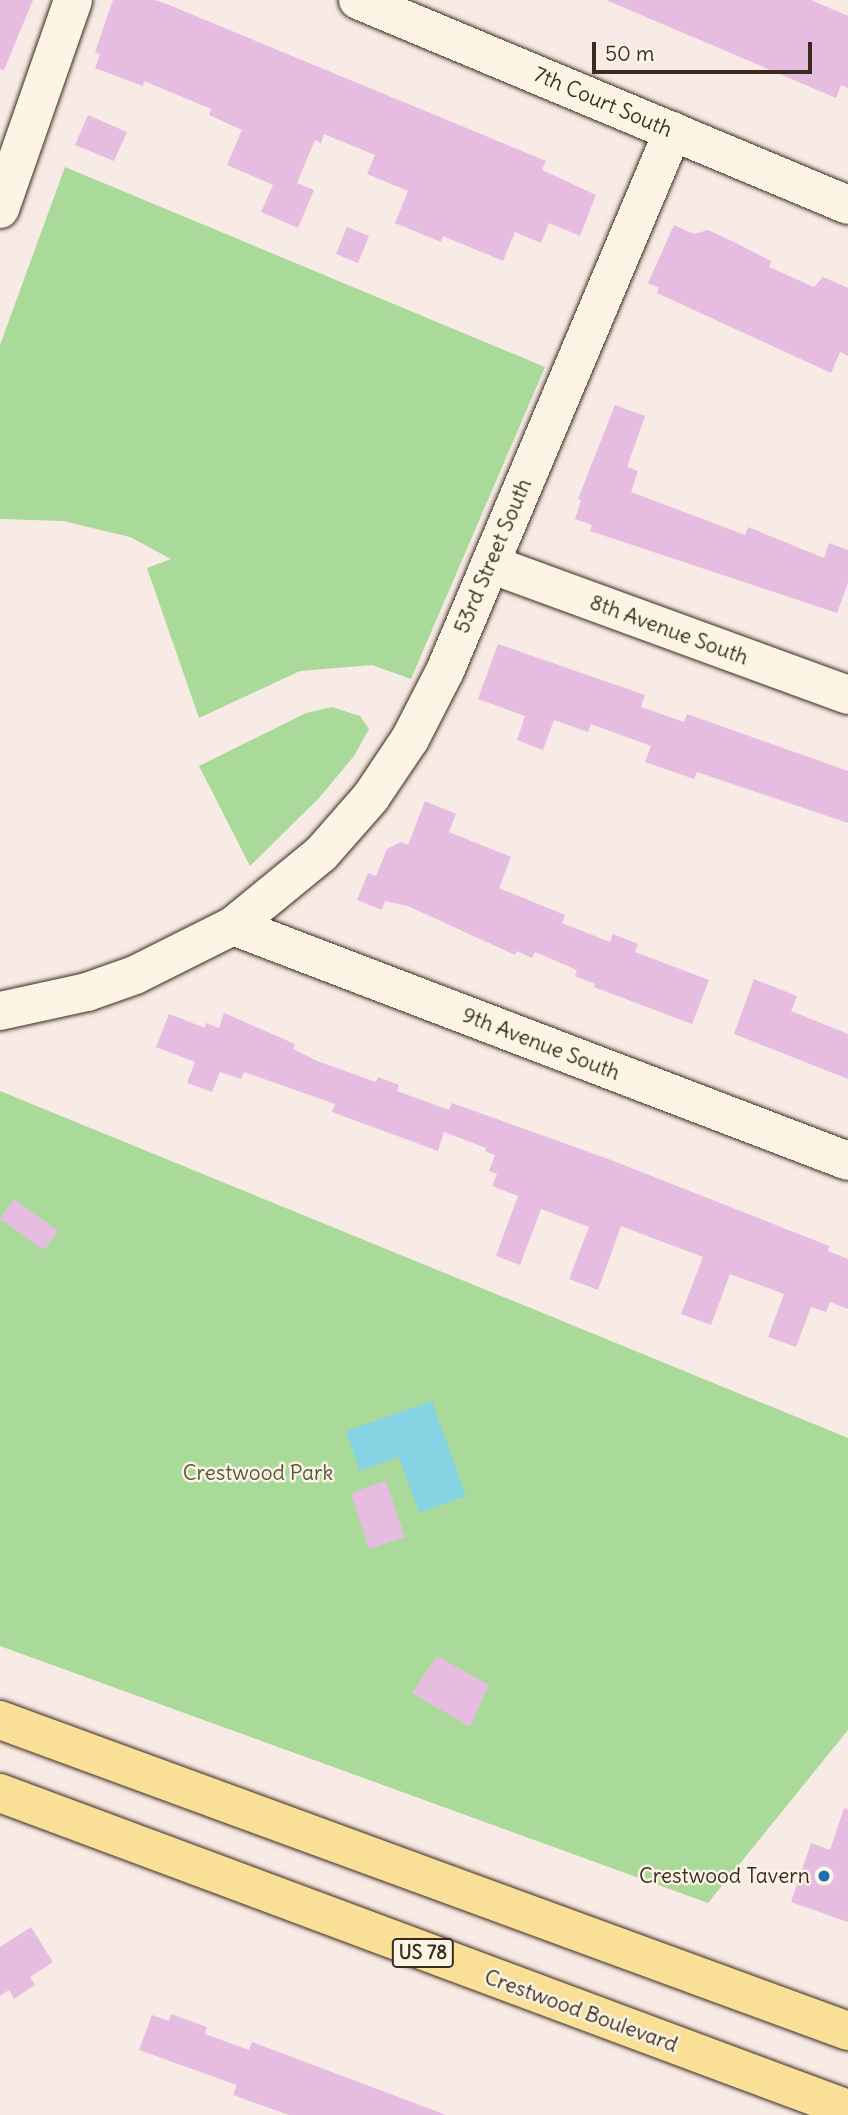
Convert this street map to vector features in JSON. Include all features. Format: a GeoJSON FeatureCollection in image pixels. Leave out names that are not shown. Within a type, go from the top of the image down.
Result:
{"type":"FeatureCollection","features":[{"type":"Feature","properties":{"kind":"main road"},"geometry":{"type":"LineString","coordinates":[[0,1720],[848,2031]]}},
{"type":"Feature","properties":{"kind":"main road","name":"Crestwood Boulevard"},"geometry":{"type":"LineString","coordinates":[[0,1793],[848,2109]]}},
{"type":"Feature","properties":{"kind":"street"},"geometry":{"type":"LineString","coordinates":[[0,209],[73,0]]}},
{"type":"Feature","properties":{"kind":"street","name":"7th Court South"},"geometry":{"type":"LineString","coordinates":[[358,0],[848,205]]}},
{"type":"Feature","properties":{"kind":"street","name":"53rd Street South"},"geometry":{"type":"LineString","coordinates":[[0,1011],[87,992],[135,975],[233,926],[321,853],[394,766],[425,712],[673,131]]}},
{"type":"Feature","properties":{"kind":"street","name":"8th Avenue South"},"geometry":{"type":"LineString","coordinates":[[490,564],[848,695]]}},
{"type":"Feature","properties":{"kind":"street","name":"9th Avenue South"},"geometry":{"type":"LineString","coordinates":[[233,926],[848,1161]]}},
{"type":"Feature","properties":{"kind":"green space"},"geometry":{"type":"Polygon","coordinates":[[[65,167],[545,367],[411,679],[372,665],[300,671],[199,718],[147,568],[171,559],[130,537],[63,521],[0,519],[0,345],[65,167]]]}},
{"type":"Feature","properties":{"kind":"green space"},"geometry":{"type":"Polygon","coordinates":[[[332,707],[360,716],[369,729],[354,756],[319,798],[250,866],[199,766],[306,713],[332,707]]]}},
{"type":"Feature","properties":{"kind":"green space","name":"Crestwood Park"},"geometry":{"type":"Polygon","coordinates":[[[0,1091],[848,1438],[848,1730],[708,1903],[0,1646],[0,1091]]]}},
{"type":"Feature","properties":{"kind":"water"},"geometry":{"type":"Polygon","coordinates":[[[432,1401],[466,1496],[419,1513],[399,1457],[360,1471],[346,1431],[432,1401]]]}},
{"type":"Feature","properties":{"kind":"building"},"geometry":{"type":"Polygon","coordinates":[[[0,0],[33,0],[4,70],[0,69],[0,0]]]}},
{"type":"Feature","properties":{"kind":"building"},"geometry":{"type":"Polygon","coordinates":[[[113,0],[155,0],[169,5],[546,161],[542,170],[596,195],[580,236],[549,223],[541,243],[515,232],[503,261],[443,236],[441,242],[395,223],[408,191],[367,174],[375,155],[324,134],[321,143],[315,140],[297,183],[314,190],[298,228],[261,212],[273,185],[227,165],[242,130],[209,115],[211,109],[144,81],[143,86],[95,68],[100,54],[95,52],[113,0]]]}},
{"type":"Feature","properties":{"kind":"building"},"geometry":{"type":"Polygon","coordinates":[[[606,0],[811,0],[848,16],[848,88],[841,85],[836,98],[606,0]]]}},
{"type":"Feature","properties":{"kind":"building"},"geometry":{"type":"Polygon","coordinates":[[[88,115],[127,132],[114,161],[75,145],[88,115]]]}},
{"type":"Feature","properties":{"kind":"building"},"geometry":{"type":"Polygon","coordinates":[[[674,225],[694,234],[708,230],[771,261],[769,267],[814,287],[823,277],[848,288],[848,356],[840,352],[831,373],[657,293],[659,288],[648,283],[674,225]]]}},
{"type":"Feature","properties":{"kind":"building"},"geometry":{"type":"Polygon","coordinates":[[[347,227],[369,236],[358,263],[336,254],[347,227]]]}},
{"type":"Feature","properties":{"kind":"building"},"geometry":{"type":"Polygon","coordinates":[[[615,405],[645,416],[627,467],[638,471],[631,492],[745,535],[748,527],[824,558],[829,543],[848,550],[848,583],[837,613],[590,531],[592,525],[575,519],[581,500],[578,499],[615,405]]]}},
{"type":"Feature","properties":{"kind":"building"},"geometry":{"type":"Polygon","coordinates":[[[498,644],[645,695],[641,707],[684,722],[687,714],[848,771],[848,823],[697,772],[694,779],[645,762],[651,746],[591,724],[588,732],[554,720],[543,750],[517,740],[525,716],[478,699],[498,644]]]}},
{"type":"Feature","properties":{"kind":"building"},"geometry":{"type":"Polygon","coordinates":[[[425,801],[456,814],[449,832],[511,857],[499,888],[565,915],[562,923],[610,942],[613,934],[638,944],[635,952],[709,980],[692,1024],[594,987],[595,984],[575,976],[577,970],[535,952],[532,958],[517,951],[515,955],[408,906],[385,901],[382,910],[357,900],[368,873],[376,876],[387,849],[401,842],[408,845],[425,801]]]}},
{"type":"Feature","properties":{"kind":"building"},"geometry":{"type":"Polygon","coordinates":[[[754,979],[797,996],[791,1011],[848,1034],[848,1079],[734,1034],[754,979]]]}},
{"type":"Feature","properties":{"kind":"building"},"geometry":{"type":"Polygon","coordinates":[[[224,1013],[295,1044],[293,1049],[317,1061],[376,1082],[378,1077],[399,1085],[397,1091],[449,1110],[452,1103],[611,1160],[829,1246],[828,1251],[848,1259],[848,1309],[830,1302],[826,1312],[811,1307],[796,1347],[768,1337],[784,1294],[730,1274],[711,1325],[681,1314],[703,1257],[621,1226],[598,1290],[569,1279],[589,1227],[541,1209],[520,1265],[496,1256],[518,1196],[492,1186],[497,1174],[489,1171],[495,1155],[485,1151],[486,1148],[444,1132],[438,1151],[332,1112],[335,1104],[244,1072],[241,1079],[220,1072],[212,1092],[187,1083],[195,1062],[156,1047],[169,1014],[205,1028],[206,1023],[219,1028],[224,1013]]]}},
{"type":"Feature","properties":{"kind":"building"},"geometry":{"type":"Polygon","coordinates":[[[14,1199],[58,1231],[44,1250],[0,1219],[14,1199]]]}},
{"type":"Feature","properties":{"kind":"building"},"geometry":{"type":"Polygon","coordinates":[[[386,1481],[405,1537],[369,1549],[351,1493],[386,1481]]]}},
{"type":"Feature","properties":{"kind":"building"},"geometry":{"type":"Polygon","coordinates":[[[437,1656],[489,1685],[470,1727],[412,1693],[437,1656]]]}},
{"type":"Feature","properties":{"kind":"building","name":"Crestwood Tavern"},"geometry":{"type":"Polygon","coordinates":[[[844,1808],[848,1809],[848,1922],[791,1902],[811,1843],[830,1850],[844,1808]]]}},
{"type":"Feature","properties":{"kind":"building"},"geometry":{"type":"Polygon","coordinates":[[[31,1927],[53,1962],[30,1977],[35,1985],[14,1999],[9,1990],[0,1996],[0,1947],[31,1927]]]}},
{"type":"Feature","properties":{"kind":"building"},"geometry":{"type":"Polygon","coordinates":[[[171,2014],[207,2027],[205,2034],[249,2050],[252,2042],[446,2115],[289,2115],[233,2095],[237,2085],[139,2050],[152,2015],[169,2021],[171,2014]]]}},
{"type":"Feature","properties":{"kind":"place","name":"Crestwood Tavern"},"geometry":{"type":"Point","coordinates":[824,1876]}}]}
